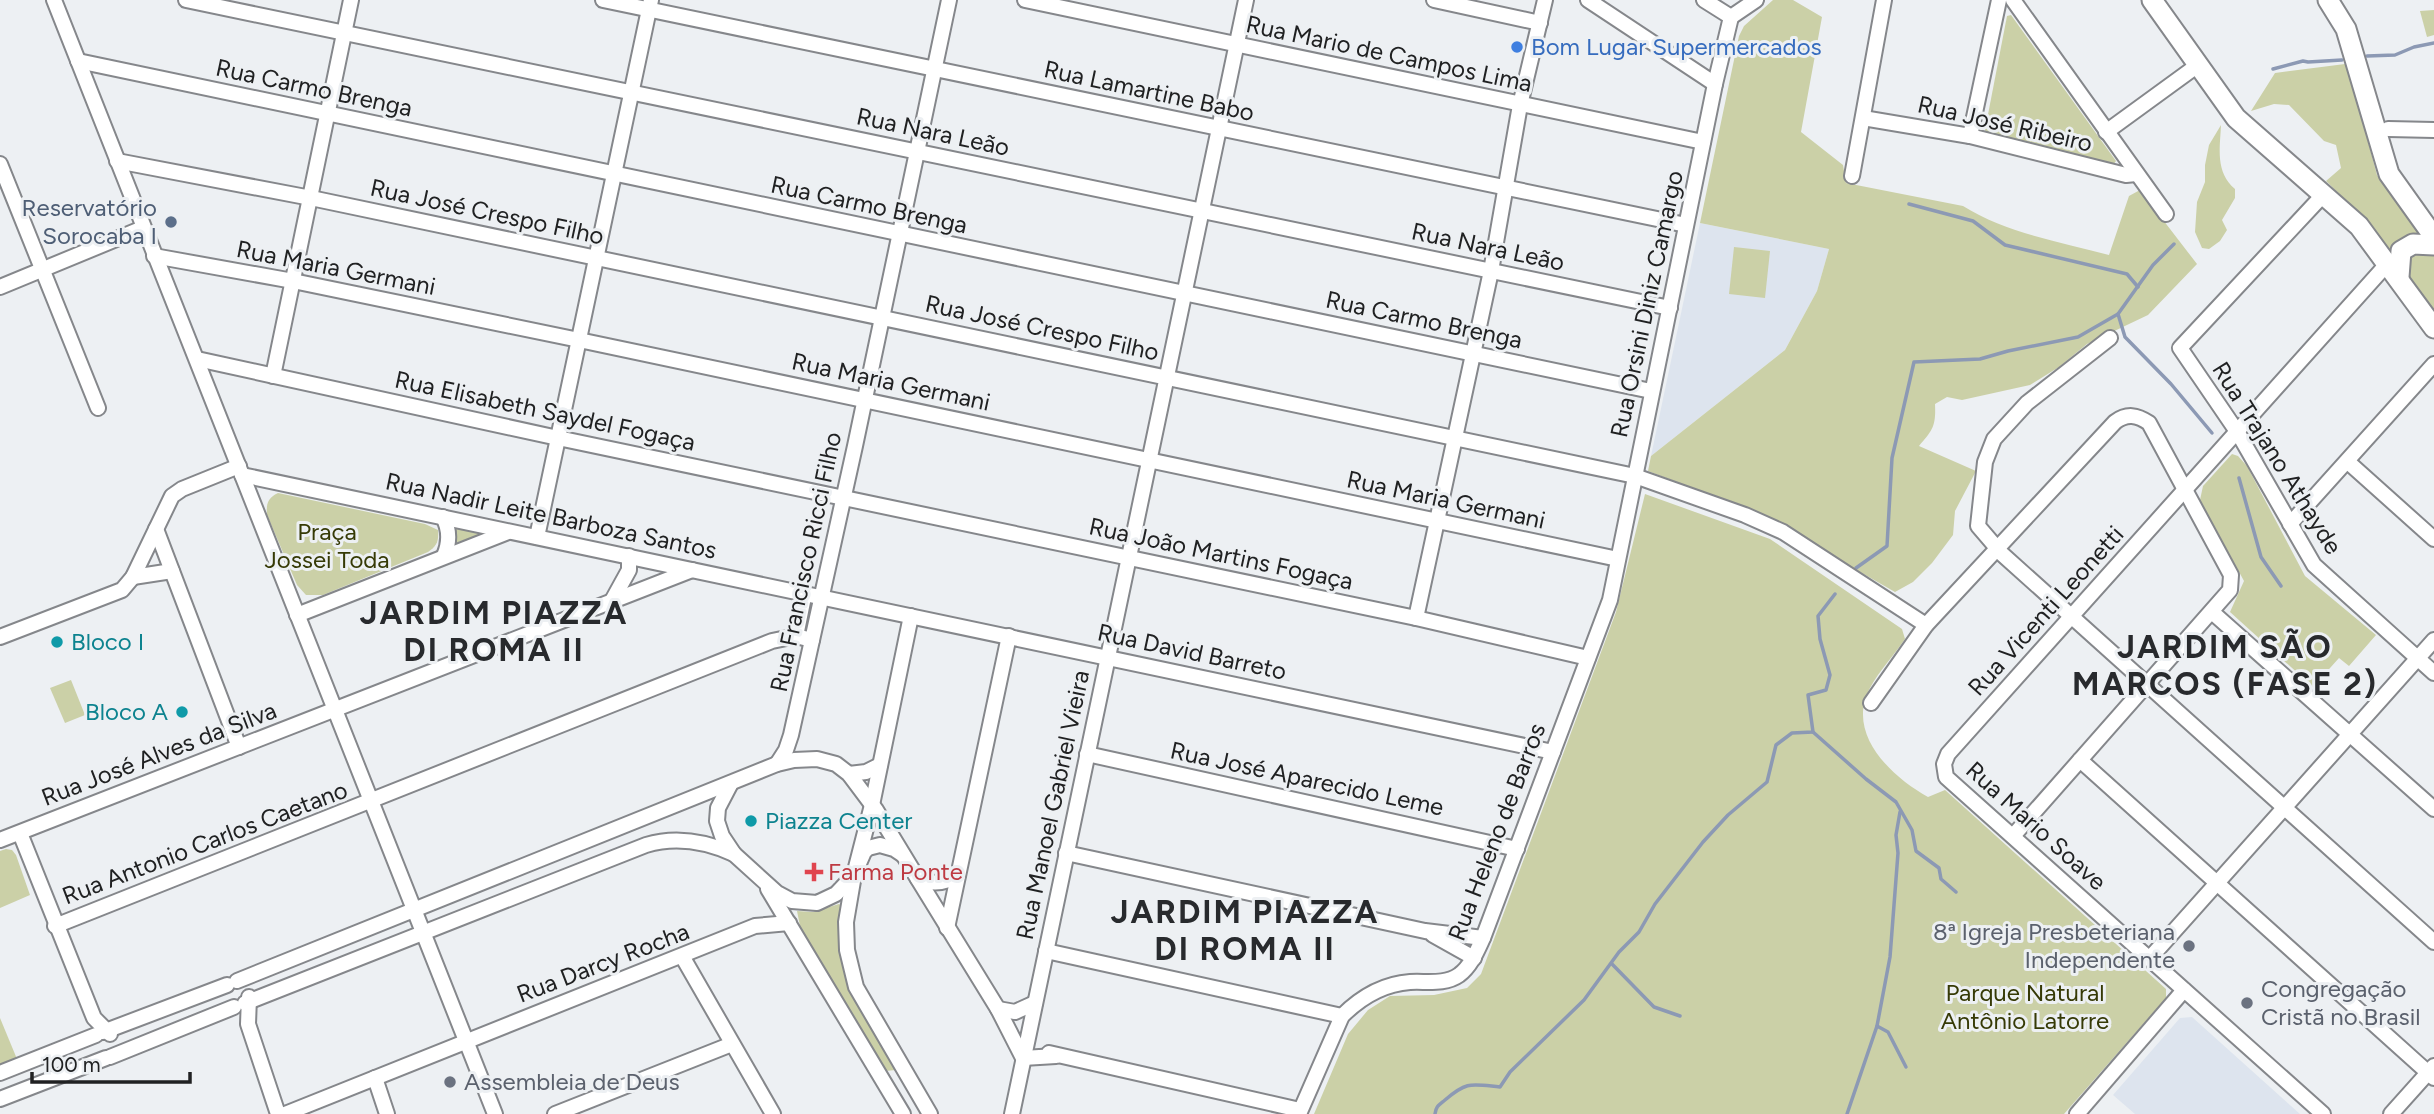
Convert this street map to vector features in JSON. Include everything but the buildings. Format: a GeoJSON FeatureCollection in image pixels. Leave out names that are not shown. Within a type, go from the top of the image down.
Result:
{"type":"FeatureCollection","features":[{"type":"Feature","properties":{"kind":"main road"},"geometry":{"type":"LineString","coordinates":[[2152,0],[2236,118],[2324,194],[2396,264],[2434,328]]}},
{"type":"Feature","properties":{"kind":"main road"},"geometry":{"type":"LineString","coordinates":[[2328,0],[2346,29],[2383,134],[2389,174],[2434,237]]}},
{"type":"Feature","properties":{"kind":"main road"},"geometry":{"type":"LineString","coordinates":[[2396,264],[2413,244],[2434,245]]}},
{"type":"Feature","properties":{"kind":"street"},"geometry":{"type":"LineString","coordinates":[[54,0],[495,1114]]}},
{"type":"Feature","properties":{"kind":"street","name":"Rua Nara Leão"},"geometry":{"type":"LineString","coordinates":[[186,0],[1670,308]]}},
{"type":"Feature","properties":{"kind":"street"},"geometry":{"type":"LineString","coordinates":[[273,376],[351,0]]}},
{"type":"Feature","properties":{"kind":"street","name":"Rua Lamartine Babo"},"geometry":{"type":"LineString","coordinates":[[603,0],[650,5],[935,69],[1686,225]]}},
{"type":"Feature","properties":{"kind":"street","name":"Rua Francisco Ricci Filho"},"geometry":{"type":"LineString","coordinates":[[778,764],[791,734],[822,596],[949,0]]}},
{"type":"Feature","properties":{"kind":"street","name":"Rua Mario de Campos Lima"},"geometry":{"type":"LineString","coordinates":[[1025,0],[1703,142]]}},
{"type":"Feature","properties":{"kind":"street","name":"Rua Manoel Gabriel Vieira"},"geometry":{"type":"LineString","coordinates":[[1012,1114],[1246,0]]}},
{"type":"Feature","properties":{"kind":"street"},"geometry":{"type":"LineString","coordinates":[[1434,0],[1540,23]]}},
{"type":"Feature","properties":{"kind":"street"},"geometry":{"type":"LineString","coordinates":[[1416,618],[1491,271],[1520,105],[1545,0]]}},
{"type":"Feature","properties":{"kind":"street"},"geometry":{"type":"LineString","coordinates":[[1588,0],[1715,84]]}},
{"type":"Feature","properties":{"kind":"street"},"geometry":{"type":"LineString","coordinates":[[1704,0],[1731,18],[1756,0]]}},
{"type":"Feature","properties":{"kind":"street"},"geometry":{"type":"LineString","coordinates":[[1852,176],[1884,0]]}},
{"type":"Feature","properties":{"kind":"street"},"geometry":{"type":"LineString","coordinates":[[1970,136],[1999,0]]}},
{"type":"Feature","properties":{"kind":"street"},"geometry":{"type":"LineString","coordinates":[[2012,0],[2166,214]]}},
{"type":"Feature","properties":{"kind":"street"},"geometry":{"type":"LineString","coordinates":[[537,537],[650,5]]}},
{"type":"Feature","properties":{"kind":"street","name":"Rua Orsini Diniz Camargo"},"geometry":{"type":"LineString","coordinates":[[1610,600],[1651,391],[1731,18]]}},
{"type":"Feature","properties":{"kind":"street","name":"Rua Carmo Brenga"},"geometry":{"type":"LineString","coordinates":[[78,61],[1651,391]]}},
{"type":"Feature","properties":{"kind":"street"},"geometry":{"type":"LineString","coordinates":[[2106,132],[2198,65]]}},
{"type":"Feature","properties":{"kind":"street","name":"Rua José Ribeiro"},"geometry":{"type":"LineString","coordinates":[[1863,118],[1970,136],[2126,175],[2136,174]]}},
{"type":"Feature","properties":{"kind":"street"},"geometry":{"type":"LineString","coordinates":[[2383,134],[2431,130],[2434,146]]}},
{"type":"Feature","properties":{"kind":"street","name":"Rua José Crespo Filho"},"geometry":{"type":"LineString","coordinates":[[117,161],[311,198],[1635,475],[1745,515],[1783,532],[1926,625]]}},
{"type":"Feature","properties":{"kind":"street"},"geometry":{"type":"LineString","coordinates":[[0,164],[98,408]]}},
{"type":"Feature","properties":{"kind":"street","name":"Rua Trajano Athayde"},"geometry":{"type":"LineString","coordinates":[[2324,194],[2180,348],[2238,433],[2314,565],[2434,673]]}},
{"type":"Feature","properties":{"kind":"street"},"geometry":{"type":"LineString","coordinates":[[0,287],[143,228]]}},
{"type":"Feature","properties":{"kind":"street","name":"Rua Maria Germani"},"geometry":{"type":"LineString","coordinates":[[154,257],[293,281],[1618,559]]}},
{"type":"Feature","properties":{"kind":"street","name":"Rua Vicenti Leonetti"},"geometry":{"type":"LineString","coordinates":[[1944,764],[1948,754],[2071,615],[2396,264]]}},
{"type":"Feature","properties":{"kind":"street"},"geometry":{"type":"LineString","coordinates":[[2110,338],[2028,402],[1994,439],[1985,462],[1977,515],[1978,526],[1997,550],[2434,942]]}},
{"type":"Feature","properties":{"kind":"street","name":"Rua Elisabeth Saydel Fogaça"},"geometry":{"type":"LineString","coordinates":[[197,359],[844,497]]}},
{"type":"Feature","properties":{"kind":"street"},"geometry":{"type":"LineString","coordinates":[[2290,524],[2434,364]]}},
{"type":"Feature","properties":{"kind":"street"},"geometry":{"type":"LineString","coordinates":[[208,388],[216,375],[236,369]]}},
{"type":"Feature","properties":{"kind":"street"},"geometry":{"type":"LineString","coordinates":[[1871,703],[1926,625],[2115,422],[2131,415],[2148,423],[2231,576],[2230,590],[2013,836]]}},
{"type":"Feature","properties":{"kind":"street"},"geometry":{"type":"LineString","coordinates":[[2348,462],[2434,539]]}},
{"type":"Feature","properties":{"kind":"street"},"geometry":{"type":"LineString","coordinates":[[0,637],[122,590],[133,577],[168,502],[176,492],[241,470]]}},
{"type":"Feature","properties":{"kind":"street","name":"Rua Nadir Leite Barboza Santos"},"geometry":{"type":"LineString","coordinates":[[241,470],[270,481],[822,596]]}},
{"type":"Feature","properties":{"kind":"street"},"geometry":{"type":"LineString","coordinates":[[252,499],[257,489],[270,481]]}},
{"type":"Feature","properties":{"kind":"street","name":"Rua João Martins Fogaça"},"geometry":{"type":"LineString","coordinates":[[844,497],[1416,618],[1588,658]]}},
{"type":"Feature","properties":{"kind":"street"},"geometry":{"type":"LineString","coordinates":[[443,517],[449,535],[449,545],[444,556]]}},
{"type":"Feature","properties":{"kind":"street"},"geometry":{"type":"LineString","coordinates":[[156,529],[239,747]]}},
{"type":"Feature","properties":{"kind":"street"},"geometry":{"type":"LineString","coordinates":[[297,615],[509,531]]}},
{"type":"Feature","properties":{"kind":"street"},"geometry":{"type":"LineString","coordinates":[[144,553],[172,571]]}},
{"type":"Feature","properties":{"kind":"street"},"geometry":{"type":"LineString","coordinates":[[614,599],[629,569],[629,556]]}},
{"type":"Feature","properties":{"kind":"street"},"geometry":{"type":"LineString","coordinates":[[638,591],[652,578],[661,562]]}},
{"type":"Feature","properties":{"kind":"street","name":"Rua José Alves da Silva"},"geometry":{"type":"LineString","coordinates":[[0,840],[694,569]]}},
{"type":"Feature","properties":{"kind":"street"},"geometry":{"type":"LineString","coordinates":[[133,577],[172,571]]}},
{"type":"Feature","properties":{"kind":"street"},"geometry":{"type":"LineString","coordinates":[[805,592],[796,636],[812,640]]}},
{"type":"Feature","properties":{"kind":"street","name":"Rua David Barreto"},"geometry":{"type":"LineString","coordinates":[[822,596],[1553,752]]}},
{"type":"Feature","properties":{"kind":"street","name":"Rua Heleno de Barros"},"geometry":{"type":"LineString","coordinates":[[1300,1112],[1342,1016],[1352,1006],[1376,990],[1391,985],[1449,980],[1458,975],[1474,958],[1610,600]]}},
{"type":"Feature","properties":{"kind":"street"},"geometry":{"type":"LineString","coordinates":[[2212,612],[2434,809]]}},
{"type":"Feature","properties":{"kind":"street"},"geometry":{"type":"LineString","coordinates":[[911,616],[872,805],[854,875],[845,939],[856,987],[930,1114]]}},
{"type":"Feature","properties":{"kind":"street","name":"Rua Antonio Carlos Caetano"},"geometry":{"type":"LineString","coordinates":[[55,926],[772,641],[796,636]]}},
{"type":"Feature","properties":{"kind":"street"},"geometry":{"type":"LineString","coordinates":[[947,928],[1009,636]]}},
{"type":"Feature","properties":{"kind":"street"},"geometry":{"type":"LineString","coordinates":[[2150,958],[2434,640]]}},
{"type":"Feature","properties":{"kind":"street"},"geometry":{"type":"LineString","coordinates":[[791,734],[807,759]]}},
{"type":"Feature","properties":{"kind":"street","name":"Rua José Aparecido Leme"},"geometry":{"type":"LineString","coordinates":[[1087,754],[1517,849]]}},
{"type":"Feature","properties":{"kind":"street"},"geometry":{"type":"LineString","coordinates":[[0,1073],[414,911],[778,764],[807,759],[831,762],[849,774],[872,805],[998,1009],[1023,1058],[1056,1056]]}},
{"type":"Feature","properties":{"kind":"street"},"geometry":{"type":"LineString","coordinates":[[2080,760],[2432,1072],[2391,1114]]}},
{"type":"Feature","properties":{"kind":"street","name":"Rua Mario Soave"},"geometry":{"type":"LineString","coordinates":[[1944,764],[1946,776],[2323,1114]]}},
{"type":"Feature","properties":{"kind":"street"},"geometry":{"type":"LineString","coordinates":[[849,774],[866,772],[880,765]]}},
{"type":"Feature","properties":{"kind":"street"},"geometry":{"type":"LineString","coordinates":[[730,785],[721,801],[717,821],[722,836],[734,855]]}},
{"type":"Feature","properties":{"kind":"street"},"geometry":{"type":"LineString","coordinates":[[20,833],[100,1035],[117,1044],[115,1052],[108,1058]]}},
{"type":"Feature","properties":{"kind":"street"},"geometry":{"type":"LineString","coordinates":[[0,1099],[108,1058],[239,1003],[658,841],[687,840],[714,846],[734,855],[785,898],[809,904],[827,900],[836,894],[854,875],[868,848],[887,846],[904,856]]}},
{"type":"Feature","properties":{"kind":"street"},"geometry":{"type":"LineString","coordinates":[[1066,853],[1425,931],[1483,938]]}},
{"type":"Feature","properties":{"kind":"street"},"geometry":{"type":"LineString","coordinates":[[919,879],[939,883],[958,876]]}},
{"type":"Feature","properties":{"kind":"street"},"geometry":{"type":"LineString","coordinates":[[764,882],[903,1114]]}},
{"type":"Feature","properties":{"kind":"street","name":"Rua Darcy Rocha"},"geometry":{"type":"LineString","coordinates":[[755,926],[776,902]]}},
{"type":"Feature","properties":{"kind":"street","name":"Rua Darcy Rocha"},"geometry":{"type":"LineString","coordinates":[[285,1114],[755,926],[789,923]]}},
{"type":"Feature","properties":{"kind":"street"},"geometry":{"type":"LineString","coordinates":[[1425,931],[1474,958]]}},
{"type":"Feature","properties":{"kind":"street"},"geometry":{"type":"LineString","coordinates":[[1046,951],[1342,1016]]}},
{"type":"Feature","properties":{"kind":"street"},"geometry":{"type":"LineString","coordinates":[[682,956],[773,1114]]}},
{"type":"Feature","properties":{"kind":"street"},"geometry":{"type":"LineString","coordinates":[[232,983],[246,986],[239,1003]]}},
{"type":"Feature","properties":{"kind":"street"},"geometry":{"type":"LineString","coordinates":[[232,983],[223,993],[239,1003],[278,1114]]}},
{"type":"Feature","properties":{"kind":"street"},"geometry":{"type":"LineString","coordinates":[[2077,1114],[2184,990]]}},
{"type":"Feature","properties":{"kind":"street"},"geometry":{"type":"LineString","coordinates":[[998,1009],[1015,1012],[1035,1003]]}},
{"type":"Feature","properties":{"kind":"street"},"geometry":{"type":"LineString","coordinates":[[998,1009],[1026,1042],[1056,1056],[1300,1112]]}},
{"type":"Feature","properties":{"kind":"street"},"geometry":{"type":"LineString","coordinates":[[100,1035],[91,1049],[95,1055],[108,1058]]}},
{"type":"Feature","properties":{"kind":"street"},"geometry":{"type":"LineString","coordinates":[[555,1114],[732,1044]]}},
{"type":"Feature","properties":{"kind":"street"},"geometry":{"type":"LineString","coordinates":[[375,1078],[387,1114]]}},
{"type":"Feature","properties":{"kind":"shaded area"},"geometry":{"type":"Polygon","coordinates":[[[1700,223],[1829,249],[1817,291],[1785,350],[1651,456],[1700,223]]]}},
{"type":"Feature","properties":{"kind":"shaded area"},"geometry":{"type":"Polygon","coordinates":[[[2192,1017],[2300,1114],[2135,1114],[2113,1095],[2180,1018],[2192,1017]]]}},
{"type":"Feature","properties":{"kind":"green space"},"geometry":{"type":"Polygon","coordinates":[[[1773,0],[1793,0],[1822,17],[1801,132],[1843,165],[1846,183],[1963,206],[2015,230],[2109,255],[2129,196],[2140,190],[2197,264],[2148,315],[2087,344],[2059,367],[2030,385],[1962,400],[1947,397],[1935,404],[1933,427],[1919,446],[1976,471],[1955,511],[1953,535],[1932,563],[1913,582],[1895,592],[1771,518],[1648,471],[1651,456],[1785,350],[1817,291],[1829,249],[1700,223],[1739,36],[1744,26],[1773,0]]]}},
{"type":"Feature","properties":{"kind":"green space"},"geometry":{"type":"Polygon","coordinates":[[[2434,10],[2434,35],[2427,37],[2420,11],[2434,10]]]}},
{"type":"Feature","properties":{"kind":"green space"},"geometry":{"type":"Polygon","coordinates":[[[2011,15],[2116,161],[2113,165],[1986,134],[2007,16],[2011,15]]]}},
{"type":"Feature","properties":{"kind":"green space"},"geometry":{"type":"Polygon","coordinates":[[[2345,64],[2377,175],[2392,197],[2427,237],[2393,250],[2387,249],[2360,214],[2326,181],[2341,168],[2336,145],[2324,141],[2289,105],[2274,104],[2251,111],[2275,73],[2345,64]]]}},
{"type":"Feature","properties":{"kind":"green space"},"geometry":{"type":"Polygon","coordinates":[[[2221,125],[2222,167],[2224,175],[2235,189],[2235,198],[2222,220],[2227,230],[2220,241],[2209,249],[2202,248],[2195,232],[2197,202],[2205,182],[2209,145],[2221,125]]]}},
{"type":"Feature","properties":{"kind":"green space"},"geometry":{"type":"Polygon","coordinates":[[[1734,247],[1770,251],[1765,298],[1729,294],[1734,247]]]}},
{"type":"Feature","properties":{"kind":"green space"},"geometry":{"type":"Polygon","coordinates":[[[2420,251],[2434,254],[2434,316],[2408,281],[2408,256],[2420,251]]]}},
{"type":"Feature","properties":{"kind":"green space"},"geometry":{"type":"Polygon","coordinates":[[[2232,454],[2238,456],[2247,466],[2305,576],[2376,635],[2349,666],[2339,658],[2313,687],[2230,612],[2244,581],[2200,500],[2203,486],[2232,454]]]}},
{"type":"Feature","properties":{"kind":"green space","name":"Praça Jossei Toda"},"geometry":{"type":"Polygon","coordinates":[[[278,493],[425,524],[438,530],[438,540],[428,552],[323,595],[306,595],[297,585],[267,515],[268,501],[278,493]]]}},
{"type":"Feature","properties":{"kind":"green space","name":"Parque Natural Antônio Latorre"},"geometry":{"type":"Polygon","coordinates":[[[1645,494],[1770,539],[1902,629],[1905,639],[1873,682],[1864,705],[1863,722],[1876,752],[1900,778],[1928,797],[1945,790],[2166,989],[2166,998],[2064,1114],[1314,1114],[1348,1034],[1368,1010],[1390,996],[1434,995],[1467,988],[1481,974],[1616,612],[1645,494]]]}},
{"type":"Feature","properties":{"kind":"green space"},"geometry":{"type":"Polygon","coordinates":[[[453,526],[480,535],[455,543],[456,532],[453,526]]]}},
{"type":"Feature","properties":{"kind":"green space"},"geometry":{"type":"Polygon","coordinates":[[[71,680],[85,715],[65,723],[50,688],[71,680]]]}},
{"type":"Feature","properties":{"kind":"green space"},"geometry":{"type":"Polygon","coordinates":[[[12,850],[16,855],[30,895],[0,908],[0,851],[12,850]]]}},
{"type":"Feature","properties":{"kind":"green space"},"geometry":{"type":"Polygon","coordinates":[[[839,904],[842,906],[841,953],[848,989],[896,1070],[885,1071],[800,926],[797,911],[813,912],[839,904]]]}},
{"type":"Feature","properties":{"kind":"green space"},"geometry":{"type":"Polygon","coordinates":[[[0,1018],[17,1059],[0,1065],[0,1018]]]}},
{"type":"Feature","properties":{"kind":"waterway"},"geometry":{"type":"LineString","coordinates":[[2367,56],[2395,55],[2434,43]]}},
{"type":"Feature","properties":{"kind":"waterway"},"geometry":{"type":"LineString","coordinates":[[2273,69],[2303,61],[2342,60]]}},
{"type":"Feature","properties":{"kind":"waterway"},"geometry":{"type":"LineString","coordinates":[[1909,204],[1973,221],[2005,245],[2127,274],[2138,287]]}},
{"type":"Feature","properties":{"kind":"waterway"},"geometry":{"type":"LineString","coordinates":[[1856,568],[1887,546],[1892,458],[1914,362],[1980,359],[2078,337],[2118,314],[2153,265],[2174,244]]}},
{"type":"Feature","properties":{"kind":"waterway"},"geometry":{"type":"LineString","coordinates":[[2118,314],[2125,337],[2171,384],[2212,433]]}},
{"type":"Feature","properties":{"kind":"waterway"},"geometry":{"type":"LineString","coordinates":[[2239,478],[2261,557],[2281,586]]}},
{"type":"Feature","properties":{"kind":"waterway"},"geometry":{"type":"LineString","coordinates":[[1435,1114],[1439,1105],[1464,1087],[1500,1087],[1510,1072],[1584,1000],[1619,952],[1639,932],[1655,904],[1703,842],[1728,815],[1767,782],[1776,745],[1792,733],[1813,732],[1808,695],[1826,690],[1830,675],[1820,639],[1818,616],[1835,594]]}},
{"type":"Feature","properties":{"kind":"waterway"},"geometry":{"type":"LineString","coordinates":[[1813,732],[1896,802],[1912,830],[1916,851],[1939,868],[1941,879],[1956,892]]}},
{"type":"Feature","properties":{"kind":"waterway"},"geometry":{"type":"LineString","coordinates":[[1847,1114],[1877,1026],[1890,957],[1898,853],[1896,835],[1900,812]]}},
{"type":"Feature","properties":{"kind":"waterway"},"geometry":{"type":"LineString","coordinates":[[1612,964],[1654,1007],[1680,1016]]}},
{"type":"Feature","properties":{"kind":"waterway"},"geometry":{"type":"LineString","coordinates":[[1877,1026],[1888,1032],[1906,1067]]}},
{"type":"Feature","properties":{"kind":"place","name":"Bom Lugar Supermercados"},"geometry":{"type":"Point","coordinates":[1517,47]}},
{"type":"Feature","properties":{"kind":"place","name":"Reservatório Sorocaba I"},"geometry":{"type":"Point","coordinates":[171,222]}},
{"type":"Feature","properties":{"kind":"place","name":"Bloco I"},"geometry":{"type":"Point","coordinates":[57,642]}},
{"type":"Feature","properties":{"kind":"place","name":"Bloco A"},"geometry":{"type":"Point","coordinates":[182,712]}},
{"type":"Feature","properties":{"kind":"place","name":"Piazza Center"},"geometry":{"type":"Point","coordinates":[751,821]}},
{"type":"Feature","properties":{"kind":"place","name":"Farma Ponte"},"geometry":{"type":"Point","coordinates":[814,872]}},
{"type":"Feature","properties":{"kind":"place","name":"8ª Igreja Presbeteriana Independente"},"geometry":{"type":"Point","coordinates":[2189,946]}},
{"type":"Feature","properties":{"kind":"place","name":"Congregação Cristã no Brasil"},"geometry":{"type":"Point","coordinates":[2247,1003]}},
{"type":"Feature","properties":{"kind":"place","name":"Assembleia de Deus"},"geometry":{"type":"Point","coordinates":[450,1082]}},
{"type":"Feature","properties":{"kind":"district","name":"JARDIM PIAZZA DI ROMA II"},"geometry":{"type":"Point","coordinates":[494,632]}},
{"type":"Feature","properties":{"kind":"district","name":"JARDIM SÃO MARCOS (FASE 2)"},"geometry":{"type":"Point","coordinates":[2225,666]}},
{"type":"Feature","properties":{"kind":"district","name":"JARDIM PIAZZA DI ROMA II"},"geometry":{"type":"Point","coordinates":[1245,930]}}]}
